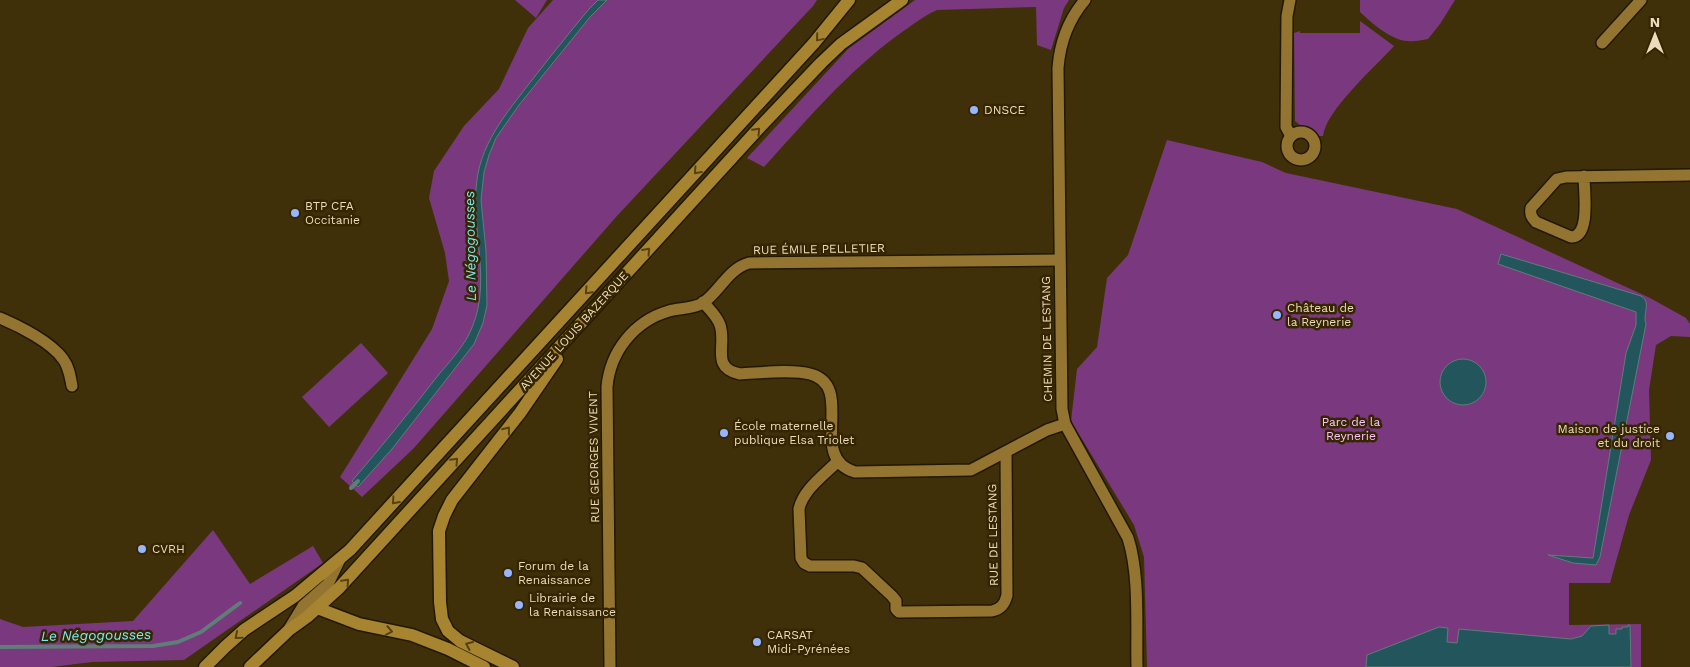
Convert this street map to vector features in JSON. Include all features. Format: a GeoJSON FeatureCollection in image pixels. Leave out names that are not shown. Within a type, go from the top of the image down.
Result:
{"type":"FeatureCollection","features":[{"type":"Feature","properties":{"kind":"main road","name":"AVENUE LOUIS BAZERQUE"},"geometry":{"type":"LineString","coordinates":[[206,667],[244,630],[294,596],[350,550],[814,43],[849,0]]}},
{"type":"Feature","properties":{"kind":"main road","name":"AVENUE LOUIS BAZERQUE"},"geometry":{"type":"LineString","coordinates":[[250,667],[353,574],[426,491],[821,63],[856,33],[902,0]]}},
{"type":"Feature","properties":{"kind":"main road"},"geometry":{"type":"LineString","coordinates":[[513,667],[460,641],[448,631],[442,618],[440,602],[439,531],[452,500],[520,413],[581,324]]}},
{"type":"Feature","properties":{"kind":"main road"},"geometry":{"type":"LineString","coordinates":[[317,608],[359,624],[412,635],[448,649],[484,667]]}},
{"type":"Feature","properties":{"kind":"street","name":"CHEMIN DE LESTANG"},"geometry":{"type":"LineString","coordinates":[[1085,0],[1066,31],[1059,54],[1059,260],[1062,410],[1065,424],[1128,538],[1132,549],[1135,576],[1137,667]]}},
{"type":"Feature","properties":{"kind":"street"},"geometry":{"type":"LineString","coordinates":[[1290,0],[1287,16],[1286,127],[1291,136]]}},
{"type":"Feature","properties":{"kind":"street"},"geometry":{"type":"LineString","coordinates":[[1602,43],[1641,0]]}},
{"type":"Feature","properties":{"kind":"street"},"geometry":{"type":"LineString","coordinates":[[1584,176],[1584,224],[1580,235],[1571,237],[1536,222],[1532,218],[1530,213],[1532,208],[1557,179],[1584,176],[1690,175]]}},
{"type":"Feature","properties":{"kind":"street","name":"RUE ÉMILE PELLETIER"},"geometry":{"type":"LineString","coordinates":[[704,302],[735,269],[749,263],[1059,260]]}},
{"type":"Feature","properties":{"kind":"street"},"geometry":{"type":"LineString","coordinates":[[704,302],[719,323],[722,361],[728,369],[740,374],[801,373],[818,377],[824,383],[831,395],[833,455],[842,467],[855,472],[964,471],[976,468],[1047,430],[1065,424]]}},
{"type":"Feature","properties":{"kind":"street","name":"RUE GEORGES VIVENT"},"geometry":{"type":"LineString","coordinates":[[610,667],[606,387],[608,374],[616,353],[642,324],[668,311],[704,302]]}},
{"type":"Feature","properties":{"kind":"street"},"geometry":{"type":"LineString","coordinates":[[0,318],[31,334],[57,352],[68,368],[72,386]]}},
{"type":"Feature","properties":{"kind":"street","name":"RUE DE LESTANG"},"geometry":{"type":"LineString","coordinates":[[837,462],[805,495],[801,502],[801,558],[804,563],[810,566],[854,566],[862,568],[892,596],[896,601],[896,609],[899,612],[992,611],[1002,606],[1006,601],[1007,595],[1006,452]]}},
{"type":"Feature","properties":{"kind":"street"},"geometry":{"type":"LineString","coordinates":[[289,630],[303,606],[328,584],[340,559]]}},
{"type":"Feature","properties":{"kind":"green space"},"geometry":{"type":"Polygon","coordinates":[[[515,0],[547,0],[536,18],[515,0]]]}},
{"type":"Feature","properties":{"kind":"green space"},"geometry":{"type":"Polygon","coordinates":[[[553,0],[817,0],[616,217],[414,448],[362,497],[340,477],[432,329],[449,281],[445,253],[429,198],[434,171],[464,126],[499,89],[528,28],[553,0]]]}},
{"type":"Feature","properties":{"kind":"green space"},"geometry":{"type":"Polygon","coordinates":[[[915,0],[1069,0],[1064,8],[1051,50],[1037,45],[1036,7],[937,10],[932,12],[879,49],[828,97],[764,167],[747,158],[848,49],[915,0]]]}},
{"type":"Feature","properties":{"kind":"green space"},"geometry":{"type":"Polygon","coordinates":[[[1360,0],[1455,0],[1428,39],[1413,41],[1395,38],[1376,26],[1360,12],[1360,0]]]}},
{"type":"Feature","properties":{"kind":"green space"},"geometry":{"type":"Polygon","coordinates":[[[1360,21],[1394,46],[1342,102],[1326,126],[1323,136],[1319,136],[1309,127],[1300,125],[1295,121],[1294,33],[1300,31],[1300,33],[1360,33],[1360,21]]]}},
{"type":"Feature","properties":{"kind":"green space","name":"Parc de la Reynerie"},"geometry":{"type":"Polygon","coordinates":[[[1167,140],[1262,162],[1286,173],[1457,209],[1650,298],[1686,318],[1690,324],[1690,337],[1671,336],[1656,345],[1649,390],[1651,460],[1629,515],[1610,583],[1569,583],[1569,625],[1641,624],[1641,667],[1147,667],[1144,557],[1134,525],[1071,421],[1077,369],[1097,347],[1107,278],[1128,255],[1167,140]]]}},
{"type":"Feature","properties":{"kind":"green space"},"geometry":{"type":"Polygon","coordinates":[[[361,343],[388,373],[329,427],[302,397],[361,343]]]}},
{"type":"Feature","properties":{"kind":"green space"},"geometry":{"type":"Polygon","coordinates":[[[213,530],[250,584],[313,546],[323,563],[184,660],[92,662],[51,667],[0,667],[0,619],[23,627],[133,621],[213,530]]]}},
{"type":"Feature","properties":{"kind":"water"},"geometry":{"type":"Polygon","coordinates":[[[598,0],[607,0],[590,17],[519,105],[496,138],[489,155],[484,172],[481,200],[486,251],[487,305],[483,323],[474,344],[392,449],[358,487],[352,481],[457,353],[473,325],[478,309],[481,275],[476,190],[478,174],[488,144],[503,118],[574,27],[598,0]]]}},
{"type":"Feature","properties":{"kind":"water"},"geometry":{"type":"Polygon","coordinates":[[[1501,254],[1641,296],[1646,302],[1646,324],[1600,557],[1596,565],[1573,563],[1548,555],[1593,558],[1626,353],[1636,325],[1636,312],[1498,264],[1501,254]]]}},
{"type":"Feature","properties":{"kind":"water"},"geometry":{"type":"Polygon","coordinates":[[[1468,359],[1480,365],[1485,373],[1485,391],[1480,399],[1472,404],[1458,405],[1446,399],[1441,391],[1440,377],[1446,365],[1454,360],[1468,359]]]}},
{"type":"Feature","properties":{"kind":"water"},"geometry":{"type":"Polygon","coordinates":[[[1609,625],[1609,634],[1616,634],[1616,629],[1622,629],[1622,627],[1630,625],[1631,667],[1366,667],[1367,655],[1439,627],[1448,628],[1447,642],[1457,643],[1459,629],[1571,639],[1582,636],[1591,626],[1609,625]]]}},
{"type":"Feature","properties":{"kind":"waterway","name":"Le Négogousses"},"geometry":{"type":"LineString","coordinates":[[351,488],[358,481]]}},
{"type":"Feature","properties":{"kind":"waterway","name":"Le Négogousses"},"geometry":{"type":"LineString","coordinates":[[0,647],[153,646],[178,642],[201,632],[240,603]]}},
{"type":"Feature","properties":{"kind":"place","name":"DNSCE"},"geometry":{"type":"Point","coordinates":[974,110]}},
{"type":"Feature","properties":{"kind":"place","name":"BTP CFA Occitanie"},"geometry":{"type":"Point","coordinates":[295,213]}},
{"type":"Feature","properties":{"kind":"place","name":"Château de la Reynerie"},"geometry":{"type":"Point","coordinates":[1277,315]}},
{"type":"Feature","properties":{"kind":"place","name":"École maternelle publique Elsa Triolet"},"geometry":{"type":"Point","coordinates":[724,433]}},
{"type":"Feature","properties":{"kind":"place","name":"Maison de justice et du droit"},"geometry":{"type":"Point","coordinates":[1670,436]}},
{"type":"Feature","properties":{"kind":"place","name":"CVRH"},"geometry":{"type":"Point","coordinates":[142,549]}},
{"type":"Feature","properties":{"kind":"place","name":"Forum de la Renaissance"},"geometry":{"type":"Point","coordinates":[508,573]}},
{"type":"Feature","properties":{"kind":"place","name":"Librairie de la Renaissance"},"geometry":{"type":"Point","coordinates":[519,605]}},
{"type":"Feature","properties":{"kind":"place","name":"CARSAT Midi-Pyrénées"},"geometry":{"type":"Point","coordinates":[757,642]}}]}
